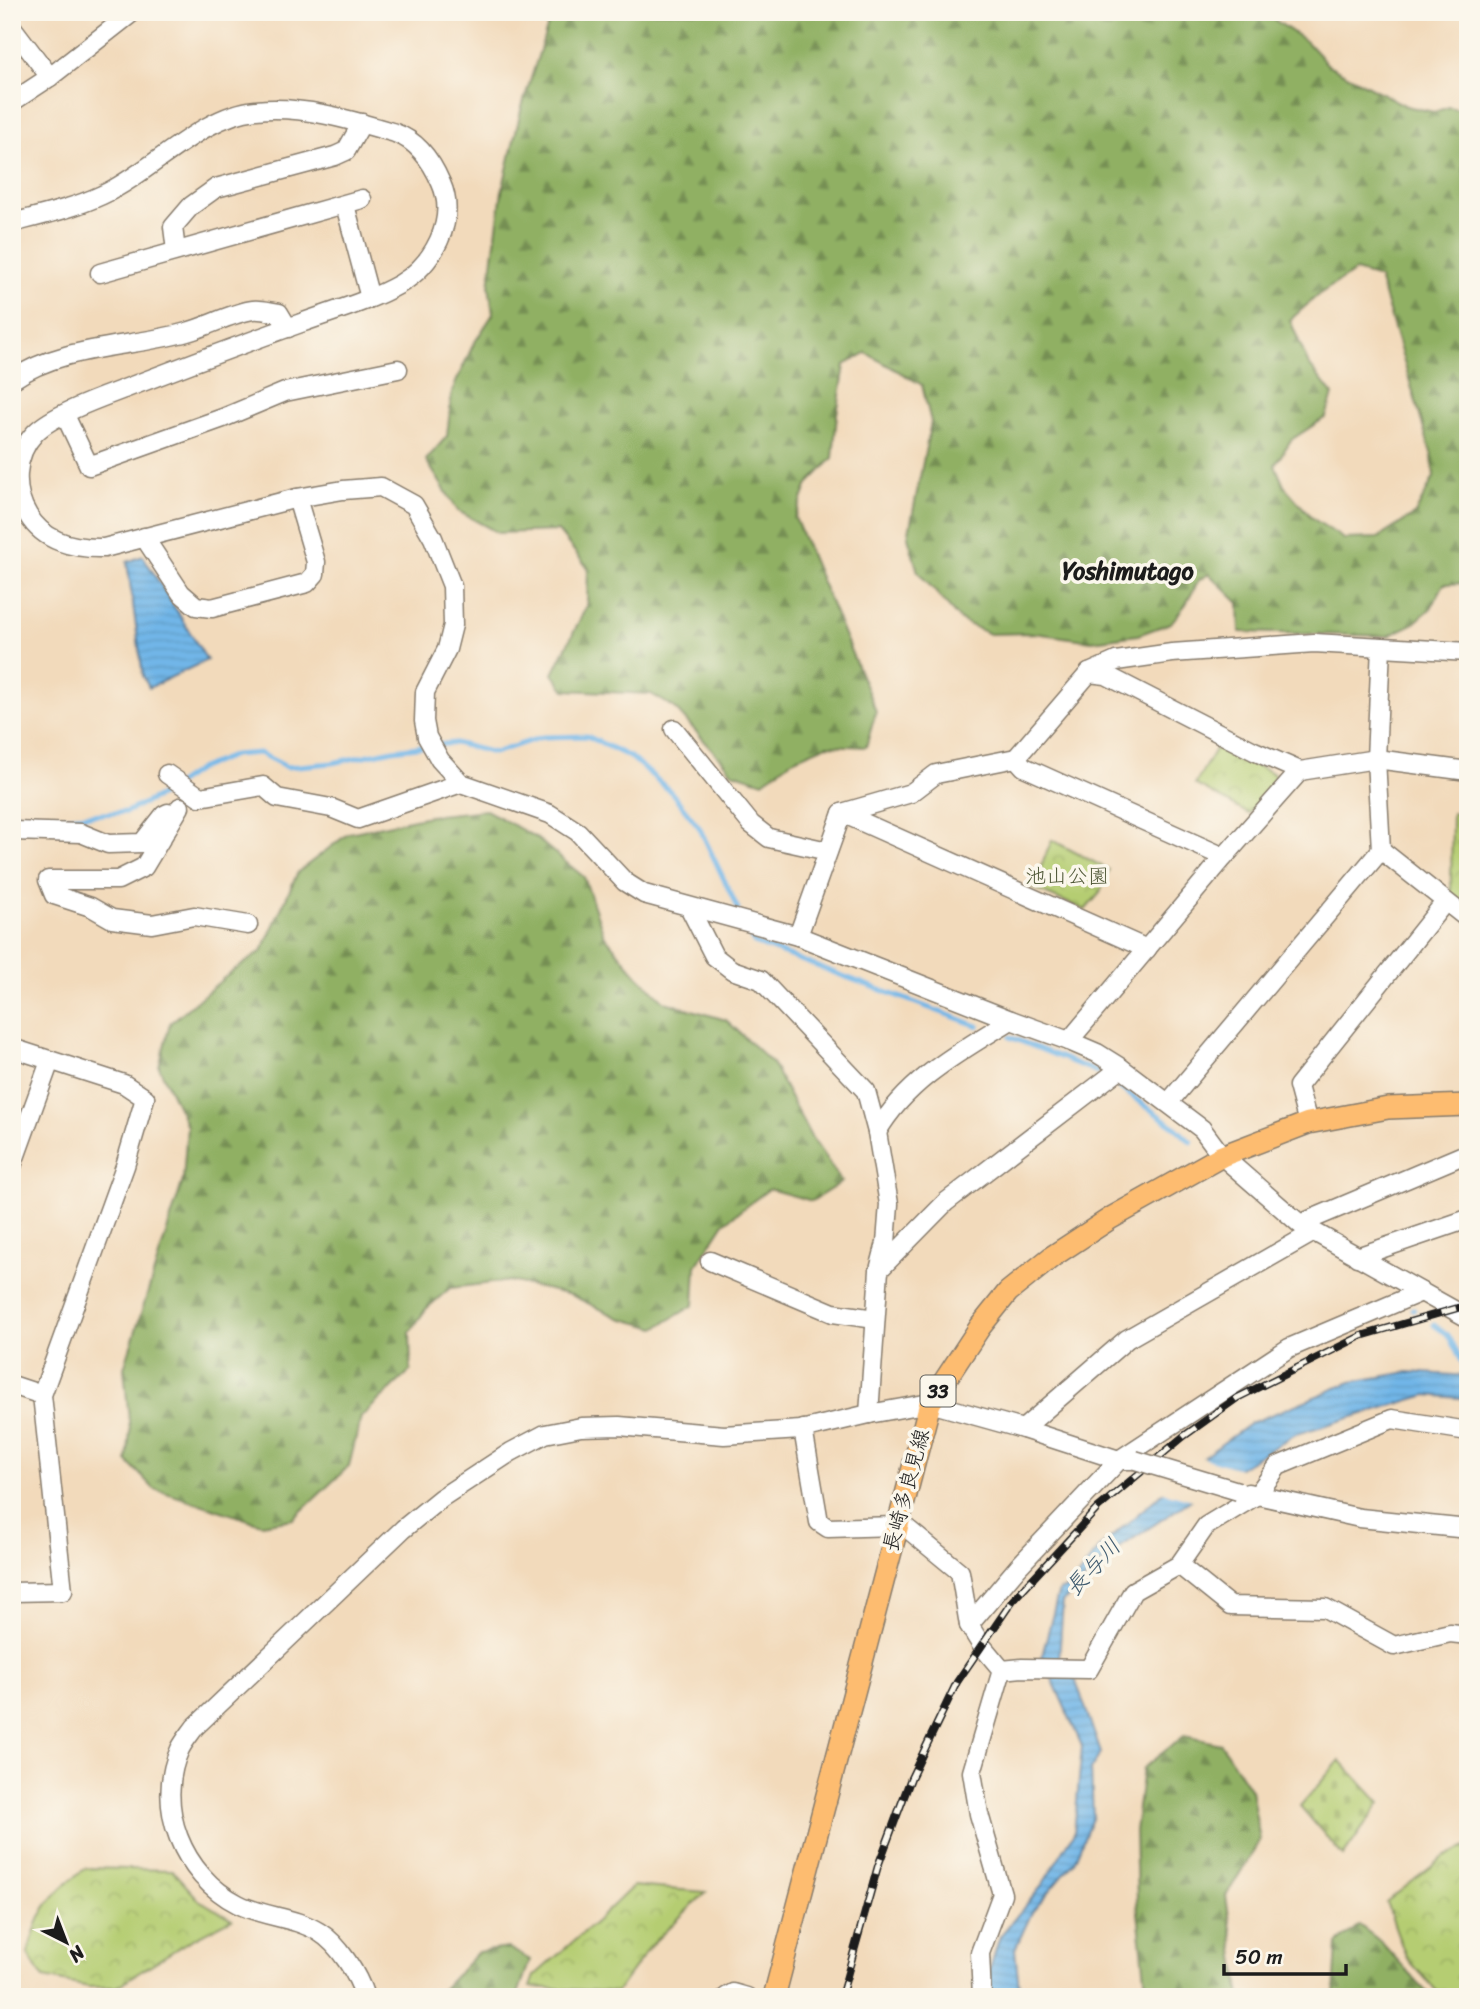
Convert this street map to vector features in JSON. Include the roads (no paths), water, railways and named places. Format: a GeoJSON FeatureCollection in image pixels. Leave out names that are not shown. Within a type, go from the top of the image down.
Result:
{"type":"FeatureCollection","features":[{"type":"Feature","properties":{"kind":"main road","name":"長崎多良見線"},"geometry":{"type":"LineString","coordinates":[[774,1997],[930,1403],[980,1327],[1008,1292],[1053,1256],[1111,1218],[1222,1156],[1308,1123],[1388,1108],[1468,1105]]}},
{"type":"Feature","properties":{"kind":"street"},"geometry":{"type":"LineString","coordinates":[[12,102],[50,77],[133,12]]}},
{"type":"Feature","properties":{"kind":"street"},"geometry":{"type":"LineString","coordinates":[[12,27],[50,77]]}},
{"type":"Feature","properties":{"kind":"street"},"geometry":{"type":"LineString","coordinates":[[12,223],[103,195],[220,119],[255,110],[314,113],[362,123],[405,137],[428,158],[443,187],[446,207],[444,230],[433,253],[416,272],[400,284],[370,298],[107,395],[37,431],[23,448],[18,472],[19,501],[32,522],[54,540],[80,548],[104,548],[297,498],[343,490],[381,487],[414,505],[433,538],[452,586],[453,625],[447,649],[425,692],[424,721],[427,737],[438,756],[461,783],[550,814],[578,832],[625,883],[645,894],[798,936],[1069,1041],[1121,1068],[1202,1129],[1222,1156],[1307,1228],[1468,1318]]}},
{"type":"Feature","properties":{"kind":"street"},"geometry":{"type":"LineString","coordinates":[[176,251],[173,227],[191,205],[216,188],[346,151],[362,123]]}},
{"type":"Feature","properties":{"kind":"street"},"geometry":{"type":"LineString","coordinates":[[100,273],[353,202],[370,298]]}},
{"type":"Feature","properties":{"kind":"street"},"geometry":{"type":"LineString","coordinates":[[12,380],[52,360],[100,348],[185,333],[253,310],[279,313],[288,327]]}},
{"type":"Feature","properties":{"kind":"street"},"geometry":{"type":"LineString","coordinates":[[65,415],[89,466],[223,418],[285,392],[398,369]]}},
{"type":"Feature","properties":{"kind":"street"},"geometry":{"type":"LineString","coordinates":[[144,537],[181,593],[196,607],[212,608],[307,583],[315,574],[316,562],[297,498]]}},
{"type":"Feature","properties":{"kind":"street"},"geometry":{"type":"LineString","coordinates":[[842,813],[911,793],[936,774],[1016,758],[1089,673],[1116,661],[1172,653],[1314,643],[1468,652]]}},
{"type":"Feature","properties":{"kind":"street"},"geometry":{"type":"LineString","coordinates":[[1169,1102],[1381,850],[1376,759],[1381,648]]}},
{"type":"Feature","properties":{"kind":"street"},"geometry":{"type":"LineString","coordinates":[[1089,673],[1106,676],[1254,751],[1300,771],[1376,759],[1468,771]]}},
{"type":"Feature","properties":{"kind":"street"},"geometry":{"type":"LineString","coordinates":[[674,729],[751,824],[769,838],[828,851]]}},
{"type":"Feature","properties":{"kind":"street"},"geometry":{"type":"LineString","coordinates":[[1016,758],[1024,767],[1224,857]]}},
{"type":"Feature","properties":{"kind":"street"},"geometry":{"type":"LineString","coordinates":[[1069,1041],[1300,771]]}},
{"type":"Feature","properties":{"kind":"street"},"geometry":{"type":"LineString","coordinates":[[168,775],[194,793]]}},
{"type":"Feature","properties":{"kind":"street"},"geometry":{"type":"LineString","coordinates":[[248,925],[194,916],[152,924],[112,919],[91,907],[54,895],[48,880],[118,880],[144,867],[180,807],[194,793],[263,786],[277,799],[331,808],[358,819],[461,783]]}},
{"type":"Feature","properties":{"kind":"street"},"geometry":{"type":"LineString","coordinates":[[12,831],[80,833],[108,844],[142,843],[164,815],[180,807]]}},
{"type":"Feature","properties":{"kind":"street"},"geometry":{"type":"LineString","coordinates":[[798,936],[842,813]]}},
{"type":"Feature","properties":{"kind":"street"},"geometry":{"type":"LineString","coordinates":[[842,813],[1147,949]]}},
{"type":"Feature","properties":{"kind":"street"},"geometry":{"type":"LineString","coordinates":[[1381,850],[1468,919]]}},
{"type":"Feature","properties":{"kind":"street"},"geometry":{"type":"LineString","coordinates":[[1308,1123],[1298,1086],[1445,902]]}},
{"type":"Feature","properties":{"kind":"street"},"geometry":{"type":"LineString","coordinates":[[689,907],[714,956],[732,970],[761,980],[866,1091],[877,1132],[888,1204],[886,1243],[878,1270],[869,1414]]}},
{"type":"Feature","properties":{"kind":"street"},"geometry":{"type":"LineString","coordinates":[[877,1132],[888,1114],[918,1082],[1011,1020]]}},
{"type":"Feature","properties":{"kind":"street"},"geometry":{"type":"LineString","coordinates":[[12,1048],[124,1084],[145,1098],[125,1166],[42,1395],[63,1591],[12,1592]]}},
{"type":"Feature","properties":{"kind":"street"},"geometry":{"type":"LineString","coordinates":[[12,1167],[50,1061]]}},
{"type":"Feature","properties":{"kind":"street"},"geometry":{"type":"LineString","coordinates":[[878,1270],[946,1202],[1121,1068]]}},
{"type":"Feature","properties":{"kind":"street"},"geometry":{"type":"LineString","coordinates":[[1023,1429],[1127,1339],[1307,1228],[1468,1153]]}},
{"type":"Feature","properties":{"kind":"street"},"geometry":{"type":"LineString","coordinates":[[1357,1257],[1468,1219]]}},
{"type":"Feature","properties":{"kind":"street"},"geometry":{"type":"LineString","coordinates":[[710,1261],[833,1313],[875,1319]]}},
{"type":"Feature","properties":{"kind":"street"},"geometry":{"type":"LineString","coordinates":[[969,1625],[1018,1567],[1127,1460],[1289,1348],[1421,1292]]}},
{"type":"Feature","properties":{"kind":"street"},"geometry":{"type":"LineString","coordinates":[[12,1385],[42,1395]]}},
{"type":"Feature","properties":{"kind":"street"},"geometry":{"type":"LineString","coordinates":[[365,1997],[346,1959],[320,1932],[283,1917],[240,1905],[213,1888],[186,1856],[173,1822],[170,1788],[174,1765],[181,1747],[195,1727],[403,1529],[511,1452],[545,1434],[581,1427],[619,1426],[724,1435],[803,1429],[930,1403],[1238,1491],[1360,1518],[1468,1529]]}},
{"type":"Feature","properties":{"kind":"street"},"geometry":{"type":"LineString","coordinates":[[1002,1670],[1089,1669],[1133,1591],[1179,1565],[1206,1526],[1257,1495],[1278,1466],[1392,1419],[1468,1431]]}},
{"type":"Feature","properties":{"kind":"street"},"geometry":{"type":"LineString","coordinates":[[803,1429],[819,1522],[828,1528],[897,1524],[960,1572],[969,1625],[1002,1670]]}},
{"type":"Feature","properties":{"kind":"street"},"geometry":{"type":"LineString","coordinates":[[1179,1565],[1230,1606],[1325,1608],[1394,1646],[1450,1633],[1468,1635]]}},
{"type":"Feature","properties":{"kind":"street"},"geometry":{"type":"LineString","coordinates":[[982,1997],[980,1953],[1002,1894],[979,1815],[972,1772],[1002,1670]]}},
{"type":"Feature","properties":{"kind":"street"},"geometry":{"type":"LineString","coordinates":[[726,1997],[733,1993],[747,1997]]}},
{"type":"Feature","properties":{"kind":"water"},"geometry":{"type":"Polygon","coordinates":[[[143,556],[207,660],[149,688],[143,676],[127,562],[143,556]]]}},
{"type":"Feature","properties":{"kind":"water","name":"長与川"},"geometry":{"type":"Polygon","coordinates":[[[1408,1372],[1468,1376],[1468,1399],[1427,1395],[1296,1434],[1247,1463],[1110,1554],[1063,1602],[1059,1660],[1073,1672],[1101,1753],[1091,1768],[1093,1816],[1074,1862],[1032,1912],[1015,1949],[1020,1997],[989,1997],[987,1978],[1000,1936],[1041,1887],[1074,1833],[1082,1746],[1042,1656],[1059,1590],[1069,1588],[1100,1547],[1205,1456],[1251,1423],[1351,1382],[1408,1372]]]}},
{"type":"Feature","properties":{"kind":"waterway"},"geometry":{"type":"LineString","coordinates":[[436,745],[455,743],[494,753],[542,737],[587,736],[632,758],[671,792],[699,827],[738,909]]}},
{"type":"Feature","properties":{"kind":"waterway"},"geometry":{"type":"LineString","coordinates":[[12,814],[41,819],[126,812],[161,795],[199,769],[234,755],[259,753],[287,767],[332,763],[426,746]]}},
{"type":"Feature","properties":{"kind":"waterway"},"geometry":{"type":"LineString","coordinates":[[748,931],[754,943],[978,1026]]}},
{"type":"Feature","properties":{"kind":"waterway"},"geometry":{"type":"LineString","coordinates":[[1010,1037],[1097,1072]]}},
{"type":"Feature","properties":{"kind":"waterway"},"geometry":{"type":"LineString","coordinates":[[1120,1088],[1175,1127],[1191,1142]]}},
{"type":"Feature","properties":{"kind":"waterway"},"geometry":{"type":"LineString","coordinates":[[1434,1325],[1448,1335],[1468,1373]]}},
{"type":"Feature","properties":{"kind":"railway"},"geometry":{"type":"LineString","coordinates":[[841,1997],[878,1866],[911,1778],[957,1682],[1013,1600],[1098,1508],[1184,1436],[1237,1398],[1361,1336],[1468,1305]]}},
{"type":"Feature","properties":{"kind":"district","name":"Yoshimutago"},"geometry":{"type":"Point","coordinates":[1128,571]}},
{"type":"Feature","properties":{"kind":"park label","name":"池山公園"},"geometry":{"type":"Point","coordinates":[1067,876]}}]}
